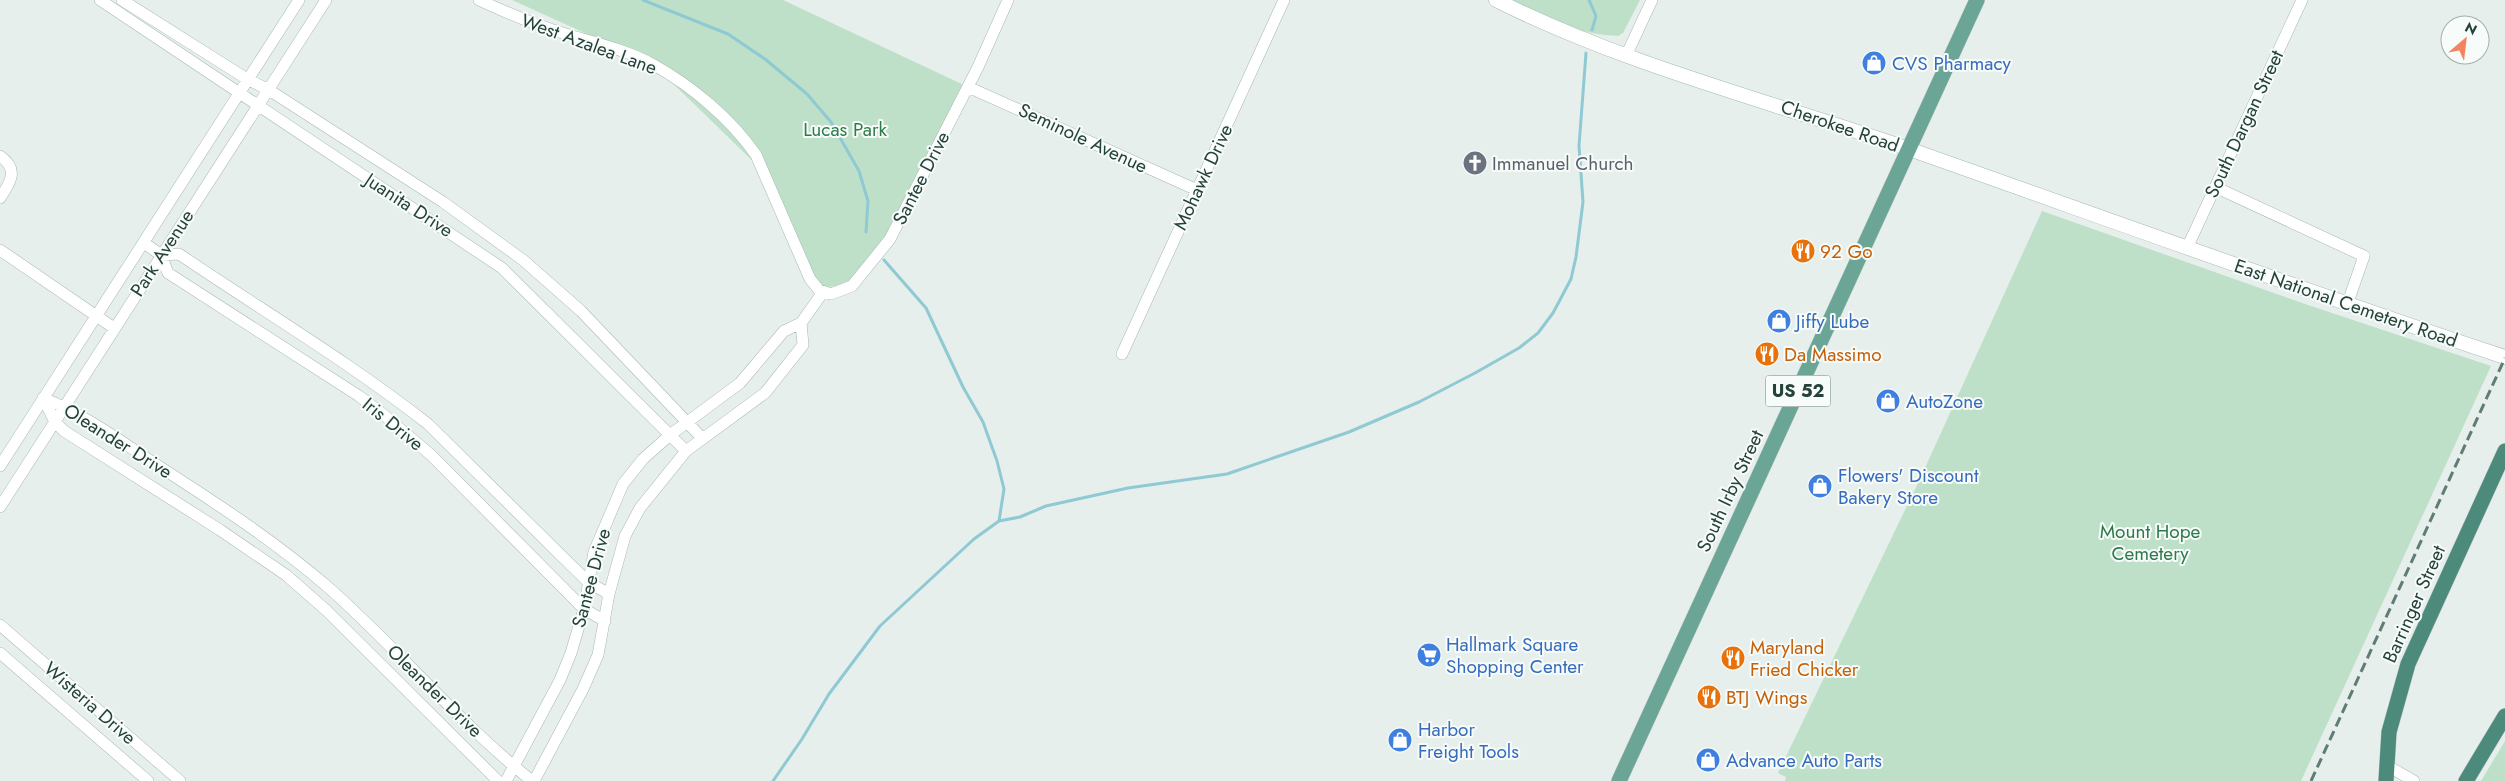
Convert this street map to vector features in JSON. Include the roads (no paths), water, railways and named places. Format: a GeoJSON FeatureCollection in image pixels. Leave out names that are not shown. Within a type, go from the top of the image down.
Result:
{"type":"FeatureCollection","features":[{"type":"Feature","properties":{"kind":"highway","name":"Barringer Street"},"geometry":{"type":"LineString","coordinates":[[2386,781],[2389,732],[2408,664],[2505,451]]}},
{"type":"Feature","properties":{"kind":"highway"},"geometry":{"type":"LineString","coordinates":[[2466,781],[2505,716]]}},
{"type":"Feature","properties":{"kind":"main road","name":"South Irby Street"},"geometry":{"type":"LineString","coordinates":[[1619,781],[1907,149],[1977,0]]}},
{"type":"Feature","properties":{"kind":"street","name":"Juanita Drive"},"geometry":{"type":"LineString","coordinates":[[100,0],[502,268],[686,451]]}},
{"type":"Feature","properties":{"kind":"street","name":"Juanita Drive"},"geometry":{"type":"LineString","coordinates":[[122,0],[247,79],[270,90],[443,202],[523,260],[580,311],[702,438]]}},
{"type":"Feature","properties":{"kind":"street","name":"Park Avenue"},"geometry":{"type":"LineString","coordinates":[[0,466],[299,0]]}},
{"type":"Feature","properties":{"kind":"street","name":"Park Avenue"},"geometry":{"type":"LineString","coordinates":[[0,507],[161,255],[270,90],[326,0]]}},
{"type":"Feature","properties":{"kind":"street","name":"West Azalea Lane"},"geometry":{"type":"LineString","coordinates":[[479,0],[552,30],[616,49],[653,64],[672,76],[721,115],[744,138],[756,155],[810,279],[815,287],[823,292]]}},
{"type":"Feature","properties":{"kind":"street","name":"Santee Drive"},"geometry":{"type":"LineString","coordinates":[[506,781],[560,680],[584,608],[594,552],[623,484],[643,460],[670,435],[740,383],[784,331],[801,323],[823,292],[836,294],[852,286],[890,239],[968,87],[1008,0]]}},
{"type":"Feature","properties":{"kind":"street","name":"Mohawk Drive"},"geometry":{"type":"LineString","coordinates":[[1122,354],[1284,0]]}},
{"type":"Feature","properties":{"kind":"street","name":"Cherokee Road"},"geometry":{"type":"LineString","coordinates":[[1496,0],[1566,33],[1626,56],[1907,149],[2187,248]]}},
{"type":"Feature","properties":{"kind":"street"},"geometry":{"type":"LineString","coordinates":[[1626,56],[1652,0]]}},
{"type":"Feature","properties":{"kind":"street","name":"South Dargan Street"},"geometry":{"type":"LineString","coordinates":[[2187,248],[2302,0]]}},
{"type":"Feature","properties":{"kind":"street","name":"Seminole Avenue"},"geometry":{"type":"LineString","coordinates":[[968,87],[1197,190]]}},
{"type":"Feature","properties":{"kind":"street"},"geometry":{"type":"LineString","coordinates":[[0,156],[11,167],[12,178],[0,198]]}},
{"type":"Feature","properties":{"kind":"street"},"geometry":{"type":"LineString","coordinates":[[2215,187],[2364,256],[2347,305]]}},
{"type":"Feature","properties":{"kind":"street","name":"Iris Drive"},"geometry":{"type":"LineString","coordinates":[[144,243],[161,255],[168,273],[359,396],[411,438],[584,608],[605,621]]}},
{"type":"Feature","properties":{"kind":"street","name":"East National Cemetery Road"},"geometry":{"type":"LineString","coordinates":[[2187,248],[2347,305],[2505,358]]}},
{"type":"Feature","properties":{"kind":"street"},"geometry":{"type":"LineString","coordinates":[[0,250],[114,328]]}},
{"type":"Feature","properties":{"kind":"street","name":"Iris Drive"},"geometry":{"type":"LineString","coordinates":[[161,255],[179,254],[368,378],[428,424],[588,582],[609,594]]}},
{"type":"Feature","properties":{"kind":"street","name":"Santee Drive"},"geometry":{"type":"LineString","coordinates":[[533,781],[583,689],[598,655],[609,594],[625,536],[640,508],[686,451],[765,393],[803,345],[801,323]]}},
{"type":"Feature","properties":{"kind":"street","name":"Oleander Drive"},"geometry":{"type":"LineString","coordinates":[[43,398],[64,406],[210,499],[286,553],[330,590],[513,766],[533,781]]}},
{"type":"Feature","properties":{"kind":"street","name":"Oleander Drive"},"geometry":{"type":"LineString","coordinates":[[43,398],[55,422],[64,431],[220,530],[286,575],[326,610],[498,781]]}},
{"type":"Feature","properties":{"kind":"street","name":"Wisteria Drive"},"geometry":{"type":"LineString","coordinates":[[0,625],[180,781]]}},
{"type":"Feature","properties":{"kind":"street","name":"Wisteria Drive"},"geometry":{"type":"LineString","coordinates":[[0,654],[148,781]]}},
{"type":"Feature","properties":{"kind":"street"},"geometry":{"type":"LineString","coordinates":[[2386,766],[2414,781]]}},
{"type":"Feature","properties":{"kind":"waterway"},"geometry":{"type":"LineString","coordinates":[[643,0],[728,34],[765,59],[807,94],[831,122],[859,171],[868,201],[866,232]]}},
{"type":"Feature","properties":{"kind":"waterway"},"geometry":{"type":"LineString","coordinates":[[1589,0],[1596,16],[1592,30]]}},
{"type":"Feature","properties":{"kind":"waterway"},"geometry":{"type":"LineString","coordinates":[[773,781],[802,739],[829,694],[880,626],[974,539],[999,521],[1020,517],[1046,506],[1128,488],[1227,474],[1349,432],[1419,402],[1475,373],[1519,348],[1538,333],[1553,313],[1571,279],[1576,257],[1583,202],[1579,146],[1586,53]]}},
{"type":"Feature","properties":{"kind":"waterway"},"geometry":{"type":"LineString","coordinates":[[884,260],[926,308],[963,387],[983,422],[997,461],[1004,489],[999,521]]}},
{"type":"Feature","properties":{"kind":"railway"},"geometry":{"type":"LineString","coordinates":[[2311,781],[2505,358]]}},
{"type":"Feature","properties":{"kind":"place","name":"CVS Pharmacy"},"geometry":{"type":"Point","coordinates":[1874,63]}},
{"type":"Feature","properties":{"kind":"place","name":"Immanuel Church"},"geometry":{"type":"Point","coordinates":[1475,163]}},
{"type":"Feature","properties":{"kind":"place","name":"92 Go"},"geometry":{"type":"Point","coordinates":[1803,251]}},
{"type":"Feature","properties":{"kind":"place","name":"Jiffy Lube"},"geometry":{"type":"Point","coordinates":[1779,321]}},
{"type":"Feature","properties":{"kind":"place","name":"Da Massimo"},"geometry":{"type":"Point","coordinates":[1767,354]}},
{"type":"Feature","properties":{"kind":"place","name":"AutoZone"},"geometry":{"type":"Point","coordinates":[1888,401]}},
{"type":"Feature","properties":{"kind":"place","name":"Flowers' Discount Bakery Store"},"geometry":{"type":"Point","coordinates":[1820,486]}},
{"type":"Feature","properties":{"kind":"place","name":"Hallmark Square Shopping Center"},"geometry":{"type":"Point","coordinates":[1429,655]}},
{"type":"Feature","properties":{"kind":"place","name":"Maryland Fried Chicker"},"geometry":{"type":"Point","coordinates":[1733,658]}},
{"type":"Feature","properties":{"kind":"place","name":"BTJ Wings"},"geometry":{"type":"Point","coordinates":[1709,697]}},
{"type":"Feature","properties":{"kind":"place","name":"Harbor Freight Tools"},"geometry":{"type":"Point","coordinates":[1400,740]}},
{"type":"Feature","properties":{"kind":"place","name":"Advance Auto Parts"},"geometry":{"type":"Point","coordinates":[1708,760]}},
{"type":"Feature","properties":{"kind":"park label","name":"Lucas Park"},"geometry":{"type":"Point","coordinates":[845,129]}},
{"type":"Feature","properties":{"kind":"park label","name":"Mount Hope Cemetery"},"geometry":{"type":"Point","coordinates":[2150,542]}}]}
